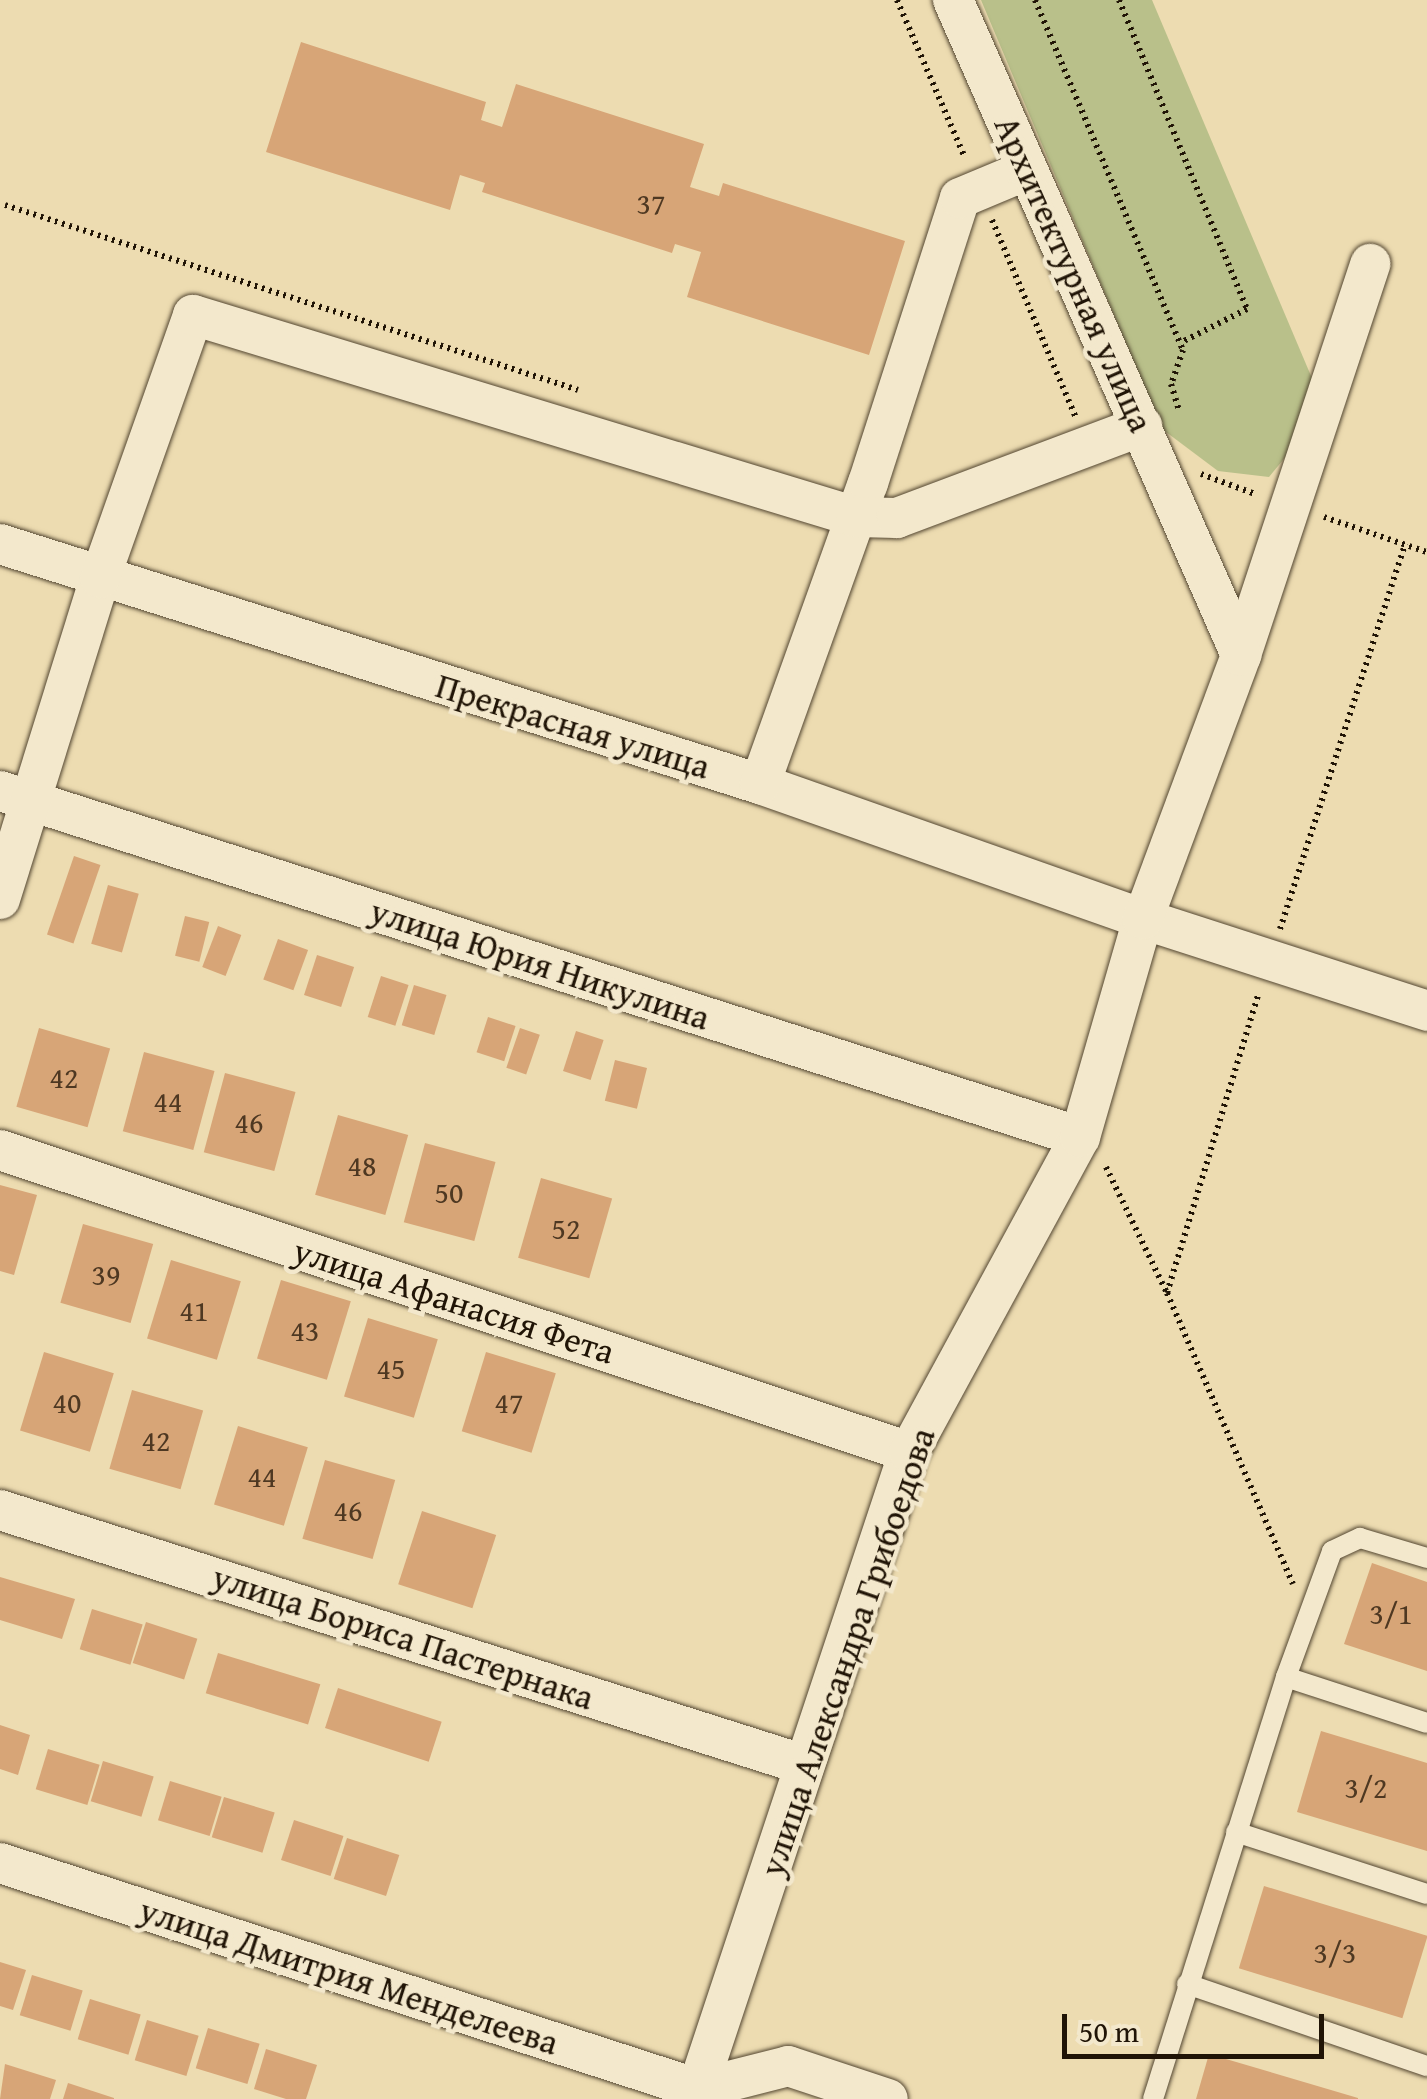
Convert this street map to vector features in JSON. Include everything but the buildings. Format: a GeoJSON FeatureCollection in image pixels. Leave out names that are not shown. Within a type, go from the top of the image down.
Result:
{"type":"FeatureCollection","features":[{"type":"Feature","properties":{"kind":"street","name":"Архитектурная улица"},"geometry":{"type":"LineString","coordinates":[[952,0],[1138,414],[1241,656]]}},
{"type":"Feature","properties":{"kind":"street"},"geometry":{"type":"LineString","coordinates":[[760,784],[856,516],[960,198],[1027,170]]}},
{"type":"Feature","properties":{"kind":"street","name":"улица Александра Грибоедова"},"geometry":{"type":"LineString","coordinates":[[696,2094],[908,1452],[1080,1137],[1143,919],[1241,656],[1370,264]]}},
{"type":"Feature","properties":{"kind":"street"},"geometry":{"type":"LineString","coordinates":[[0,899],[15,796],[100,578],[194,315],[856,516],[897,518],[1138,414]]}},
{"type":"Feature","properties":{"kind":"street","name":"Прекрасная улица"},"geometry":{"type":"LineString","coordinates":[[0,544],[760,784],[1143,919],[1427,1011]]}},
{"type":"Feature","properties":{"kind":"street","name":"улица Юрия Никулина"},"geometry":{"type":"LineString","coordinates":[[15,796],[1080,1137]]}},
{"type":"Feature","properties":{"kind":"street","name":"улица Афанасия Фета"},"geometry":{"type":"LineString","coordinates":[[0,1150],[908,1452]]}},
{"type":"Feature","properties":{"kind":"street","name":"улица Бориса Пастернака"},"geometry":{"type":"LineString","coordinates":[[0,1510],[805,1764]]}},
{"type":"Feature","properties":{"kind":"street","name":"улица Дмитрия Менделеева"},"geometry":{"type":"LineString","coordinates":[[0,1863],[696,2094]]}},
{"type":"Feature","properties":{"kind":"street"},"geometry":{"type":"LineString","coordinates":[[696,2094],[788,2066],[888,2099]]}},
{"type":"Feature","properties":{"kind":"lane"},"geometry":{"type":"LineString","coordinates":[[1153,2099],[1286,1677],[1332,1551],[1360,1538],[1427,1558]]}},
{"type":"Feature","properties":{"kind":"lane"},"geometry":{"type":"LineString","coordinates":[[1286,1677],[1427,1724]]}},
{"type":"Feature","properties":{"kind":"lane"},"geometry":{"type":"LineString","coordinates":[[1236,1832],[1427,1894]]}},
{"type":"Feature","properties":{"kind":"lane"},"geometry":{"type":"LineString","coordinates":[[1187,1984],[1427,2066]]}},
{"type":"Feature","properties":{"kind":"path"},"geometry":{"type":"LineString","coordinates":[[1035,0],[1180,343],[1182,357],[1172,392],[1184,425]]}},
{"type":"Feature","properties":{"kind":"path"},"geometry":{"type":"LineString","coordinates":[[1119,0],[1247,309],[1180,343]]}},
{"type":"Feature","properties":{"kind":"path"},"geometry":{"type":"LineString","coordinates":[[5,205],[587,392]]}},
{"type":"Feature","properties":{"kind":"path"},"geometry":{"type":"LineString","coordinates":[[1138,414],[1172,392]]}},
{"type":"Feature","properties":{"kind":"path"},"geometry":{"type":"LineString","coordinates":[[1060,428],[1078,421]]}},
{"type":"Feature","properties":{"kind":"path"},"geometry":{"type":"LineString","coordinates":[[1195,458],[1201,474]]}},
{"type":"Feature","properties":{"kind":"path"},"geometry":{"type":"LineString","coordinates":[[1168,1293],[1270,958],[1404,544]]}},
{"type":"Feature","properties":{"kind":"path"},"geometry":{"type":"LineString","coordinates":[[1080,1137],[1114,1176],[1308,1617]]}},
{"type":"Feature","properties":{"kind":"green space"},"geometry":{"type":"Polygon","coordinates":[[[981,0],[1152,0],[1325,409],[1269,477],[1218,471],[1162,429],[981,0]]]}}]}
